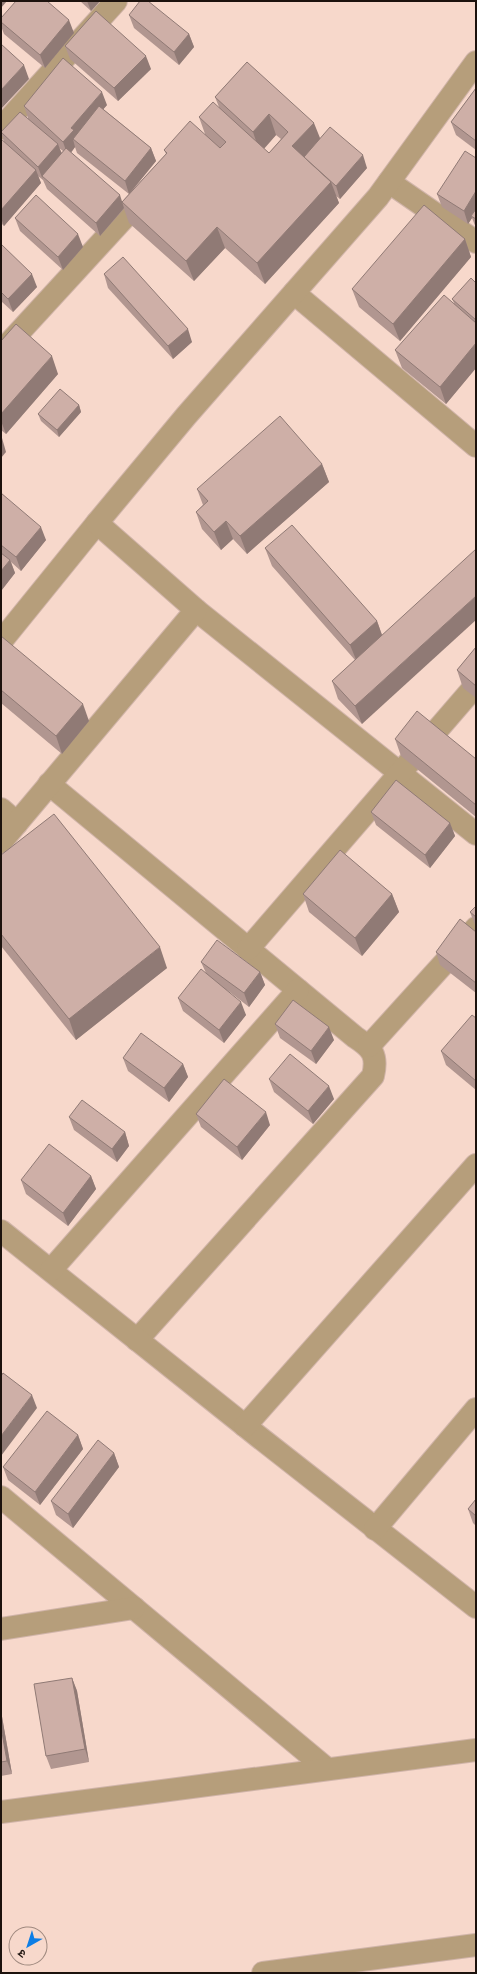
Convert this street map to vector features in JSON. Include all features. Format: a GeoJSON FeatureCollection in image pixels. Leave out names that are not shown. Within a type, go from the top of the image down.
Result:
{"type":"FeatureCollection","features":[{"type":"Feature","properties":{"kind":"street"},"geometry":{"type":"LineString","coordinates":[[1,128],[116,1]]}},
{"type":"Feature","properties":{"kind":"street"},"geometry":{"type":"LineString","coordinates":[[2,639],[186,416],[378,197],[476,62]]}},
{"type":"Feature","properties":{"kind":"street"},"geometry":{"type":"LineString","coordinates":[[1,352],[161,178]]}},
{"type":"Feature","properties":{"kind":"street"},"geometry":{"type":"LineString","coordinates":[[389,182],[476,242]]}},
{"type":"Feature","properties":{"kind":"street"},"geometry":{"type":"LineString","coordinates":[[294,293],[476,446]]}},
{"type":"Feature","properties":{"kind":"street"},"geometry":{"type":"LineString","coordinates":[[97,523],[196,610],[476,834]]}},
{"type":"Feature","properties":{"kind":"street"},"geometry":{"type":"LineString","coordinates":[[1,842],[9,816],[50,784],[196,610]]}},
{"type":"Feature","properties":{"kind":"street"},"geometry":{"type":"LineString","coordinates":[[248,948],[476,685]]}},
{"type":"Feature","properties":{"kind":"street"},"geometry":{"type":"LineString","coordinates":[[50,784],[298,990],[369,1046],[376,1062],[373,1076],[138,1340]]}},
{"type":"Feature","properties":{"kind":"street"},"geometry":{"type":"LineString","coordinates":[[369,1046],[476,928]]}},
{"type":"Feature","properties":{"kind":"street"},"geometry":{"type":"LineString","coordinates":[[50,1270],[298,990]]}},
{"type":"Feature","properties":{"kind":"street"},"geometry":{"type":"LineString","coordinates":[[245,1426],[476,1165]]}},
{"type":"Feature","properties":{"kind":"street"},"geometry":{"type":"LineString","coordinates":[[1,1231],[375,1529],[476,1607]]}},
{"type":"Feature","properties":{"kind":"street"},"geometry":{"type":"LineString","coordinates":[[375,1529],[476,1409]]}},
{"type":"Feature","properties":{"kind":"street"},"geometry":{"type":"LineString","coordinates":[[1,1497],[327,1769]]}},
{"type":"Feature","properties":{"kind":"street"},"geometry":{"type":"LineString","coordinates":[[1,1629],[134,1608]]}},
{"type":"Feature","properties":{"kind":"street"},"geometry":{"type":"LineString","coordinates":[[1,1812],[476,1750]]}},
{"type":"Feature","properties":{"kind":"street"},"geometry":{"type":"LineString","coordinates":[[263,1973],[476,1945]]}},
{"type":"Feature","properties":{"kind":"building"},"geometry":{"type":"Polygon","coordinates":[[[16,1],[47,1],[69,20],[40,55],[1,22],[1,18],[16,1]]]}},
{"type":"Feature","properties":{"kind":"building"},"geometry":{"type":"Polygon","coordinates":[[[140,1],[148,1],[189,34],[174,52],[129,15],[140,1]]]}},
{"type":"Feature","properties":{"kind":"building"},"geometry":{"type":"Polygon","coordinates":[[[96,11],[146,56],[114,88],[65,46],[96,11]]]}},
{"type":"Feature","properties":{"kind":"building"},"geometry":{"type":"Polygon","coordinates":[[[1,44],[24,65],[1,90],[1,44]]]}},
{"type":"Feature","properties":{"kind":"building"},"geometry":{"type":"Polygon","coordinates":[[[63,58],[102,92],[71,128],[74,130],[63,142],[24,106],[63,58]]]}},
{"type":"Feature","properties":{"kind":"building"},"geometry":{"type":"Polygon","coordinates":[[[247,62],[314,123],[292,146],[331,182],[257,263],[217,227],[186,261],[122,202],[167,153],[164,150],[190,121],[220,148],[226,142],[199,117],[213,102],[269,153],[288,132],[269,114],[253,132],[215,97],[247,62]]]}},
{"type":"Feature","properties":{"kind":"building"},"geometry":{"type":"Polygon","coordinates":[[[476,88],[476,141],[451,122],[476,88]]]}},
{"type":"Feature","properties":{"kind":"building"},"geometry":{"type":"Polygon","coordinates":[[[99,106],[151,148],[125,181],[73,139],[99,106]]]}},
{"type":"Feature","properties":{"kind":"building"},"geometry":{"type":"Polygon","coordinates":[[[20,112],[58,144],[38,167],[1,132],[20,112]]]}},
{"type":"Feature","properties":{"kind":"building"},"geometry":{"type":"Polygon","coordinates":[[[330,127],[363,155],[336,186],[304,157],[330,127]]]}},
{"type":"Feature","properties":{"kind":"building"},"geometry":{"type":"Polygon","coordinates":[[[1,139],[36,170],[1,210],[1,139]]]}},
{"type":"Feature","properties":{"kind":"building"},"geometry":{"type":"Polygon","coordinates":[[[66,148],[120,195],[96,223],[42,176],[66,148]]]}},
{"type":"Feature","properties":{"kind":"building"},"geometry":{"type":"Polygon","coordinates":[[[465,151],[476,158],[476,191],[464,211],[437,194],[465,151]]]}},
{"type":"Feature","properties":{"kind":"building"},"geometry":{"type":"Polygon","coordinates":[[[36,195],[78,234],[58,257],[15,218],[36,195]]]}},
{"type":"Feature","properties":{"kind":"building"},"geometry":{"type":"Polygon","coordinates":[[[424,205],[465,239],[393,324],[352,289],[424,205]]]}},
{"type":"Feature","properties":{"kind":"building"},"geometry":{"type":"Polygon","coordinates":[[[476,209],[476,219],[471,216],[476,209]]]}},
{"type":"Feature","properties":{"kind":"building"},"geometry":{"type":"Polygon","coordinates":[[[1,244],[32,274],[8,299],[1,292],[1,244]]]}},
{"type":"Feature","properties":{"kind":"building"},"geometry":{"type":"Polygon","coordinates":[[[123,257],[188,329],[168,346],[104,274],[123,257]]]}},
{"type":"Feature","properties":{"kind":"building"},"geometry":{"type":"Polygon","coordinates":[[[471,278],[476,283],[476,320],[452,299],[471,278]]]}},
{"type":"Feature","properties":{"kind":"building"},"geometry":{"type":"Polygon","coordinates":[[[444,295],[476,323],[476,343],[440,387],[395,350],[444,295]]]}},
{"type":"Feature","properties":{"kind":"building"},"geometry":{"type":"Polygon","coordinates":[[[16,324],[52,356],[1,414],[1,341],[16,324]]]}},
{"type":"Feature","properties":{"kind":"building"},"geometry":{"type":"Polygon","coordinates":[[[60,389],[79,405],[57,430],[38,414],[60,389]]]}},
{"type":"Feature","properties":{"kind":"building"},"geometry":{"type":"Polygon","coordinates":[[[280,416],[322,464],[240,536],[226,521],[214,532],[196,512],[208,501],[197,489],[280,416]]]}},
{"type":"Feature","properties":{"kind":"building"},"geometry":{"type":"Polygon","coordinates":[[[1,493],[41,527],[16,557],[1,545],[1,493]]]}},
{"type":"Feature","properties":{"kind":"building"},"geometry":{"type":"Polygon","coordinates":[[[292,525],[377,621],[350,645],[265,548],[292,525]]]}},
{"type":"Feature","properties":{"kind":"building"},"geometry":{"type":"Polygon","coordinates":[[[476,549],[476,596],[355,706],[332,681],[476,549]]]}},
{"type":"Feature","properties":{"kind":"building"},"geometry":{"type":"Polygon","coordinates":[[[1,553],[10,560],[1,571],[1,553]]]}},
{"type":"Feature","properties":{"kind":"building"},"geometry":{"type":"Polygon","coordinates":[[[1,636],[83,704],[56,736],[1,690],[1,636]]]}},
{"type":"Feature","properties":{"kind":"building"},"geometry":{"type":"Polygon","coordinates":[[[476,647],[476,686],[457,670],[476,647]]]}},
{"type":"Feature","properties":{"kind":"building"},"geometry":{"type":"Polygon","coordinates":[[[417,711],[476,759],[476,805],[395,739],[417,711]]]}},
{"type":"Feature","properties":{"kind":"building"},"geometry":{"type":"Polygon","coordinates":[[[396,780],[450,823],[425,855],[371,812],[396,780]]]}},
{"type":"Feature","properties":{"kind":"building"},"geometry":{"type":"Polygon","coordinates":[[[54,814],[160,947],[69,1019],[1,934],[1,855],[54,814]]]}},
{"type":"Feature","properties":{"kind":"building"},"geometry":{"type":"Polygon","coordinates":[[[340,850],[392,894],[355,938],[303,894],[340,850]]]}},
{"type":"Feature","properties":{"kind":"building"},"geometry":{"type":"Polygon","coordinates":[[[476,906],[476,917],[470,912],[476,906]]]}},
{"type":"Feature","properties":{"kind":"building"},"geometry":{"type":"Polygon","coordinates":[[[460,919],[476,932],[476,983],[436,952],[460,919]]]}},
{"type":"Feature","properties":{"kind":"building"},"geometry":{"type":"Polygon","coordinates":[[[217,940],[260,972],[244,993],[201,962],[217,940]]]}},
{"type":"Feature","properties":{"kind":"building"},"geometry":{"type":"Polygon","coordinates":[[[201,969],[241,1002],[219,1030],[178,998],[201,969]]]}},
{"type":"Feature","properties":{"kind":"building"},"geometry":{"type":"Polygon","coordinates":[[[293,1000],[329,1027],[311,1051],[275,1024],[293,1000]]]}},
{"type":"Feature","properties":{"kind":"building"},"geometry":{"type":"Polygon","coordinates":[[[472,1015],[476,1018],[476,1081],[441,1051],[472,1015]]]}},
{"type":"Feature","properties":{"kind":"building"},"geometry":{"type":"Polygon","coordinates":[[[141,1033],[183,1064],[164,1088],[123,1058],[141,1033]]]}},
{"type":"Feature","properties":{"kind":"building"},"geometry":{"type":"Polygon","coordinates":[[[290,1054],[329,1086],[308,1111],[269,1079],[290,1054]]]}},
{"type":"Feature","properties":{"kind":"building"},"geometry":{"type":"Polygon","coordinates":[[[224,1079],[266,1112],[237,1147],[196,1114],[224,1079]]]}},
{"type":"Feature","properties":{"kind":"building"},"geometry":{"type":"Polygon","coordinates":[[[82,1100],[125,1132],[112,1149],[69,1117],[82,1100]]]}},
{"type":"Feature","properties":{"kind":"building"},"geometry":{"type":"Polygon","coordinates":[[[49,1144],[91,1176],[63,1213],[21,1180],[49,1144]]]}},
{"type":"Feature","properties":{"kind":"building"},"geometry":{"type":"Polygon","coordinates":[[[3,1373],[32,1395],[1,1436],[1,1376],[3,1373]]]}},
{"type":"Feature","properties":{"kind":"building"},"geometry":{"type":"Polygon","coordinates":[[[47,1411],[78,1435],[35,1492],[3,1467],[47,1411]]]}},
{"type":"Feature","properties":{"kind":"building"},"geometry":{"type":"Polygon","coordinates":[[[98,1440],[114,1453],[68,1514],[51,1501],[98,1440]]]}},
{"type":"Feature","properties":{"kind":"building"},"geometry":{"type":"Polygon","coordinates":[[[476,1499],[476,1516],[468,1509],[476,1499]]]}},
{"type":"Feature","properties":{"kind":"building"},"geometry":{"type":"Polygon","coordinates":[[[72,1678],[85,1749],[46,1756],[34,1684],[72,1678]]]}},
{"type":"Feature","properties":{"kind":"building"},"geometry":{"type":"Polygon","coordinates":[[[1,1727],[7,1761],[1,1762],[1,1727]]]}}]}
